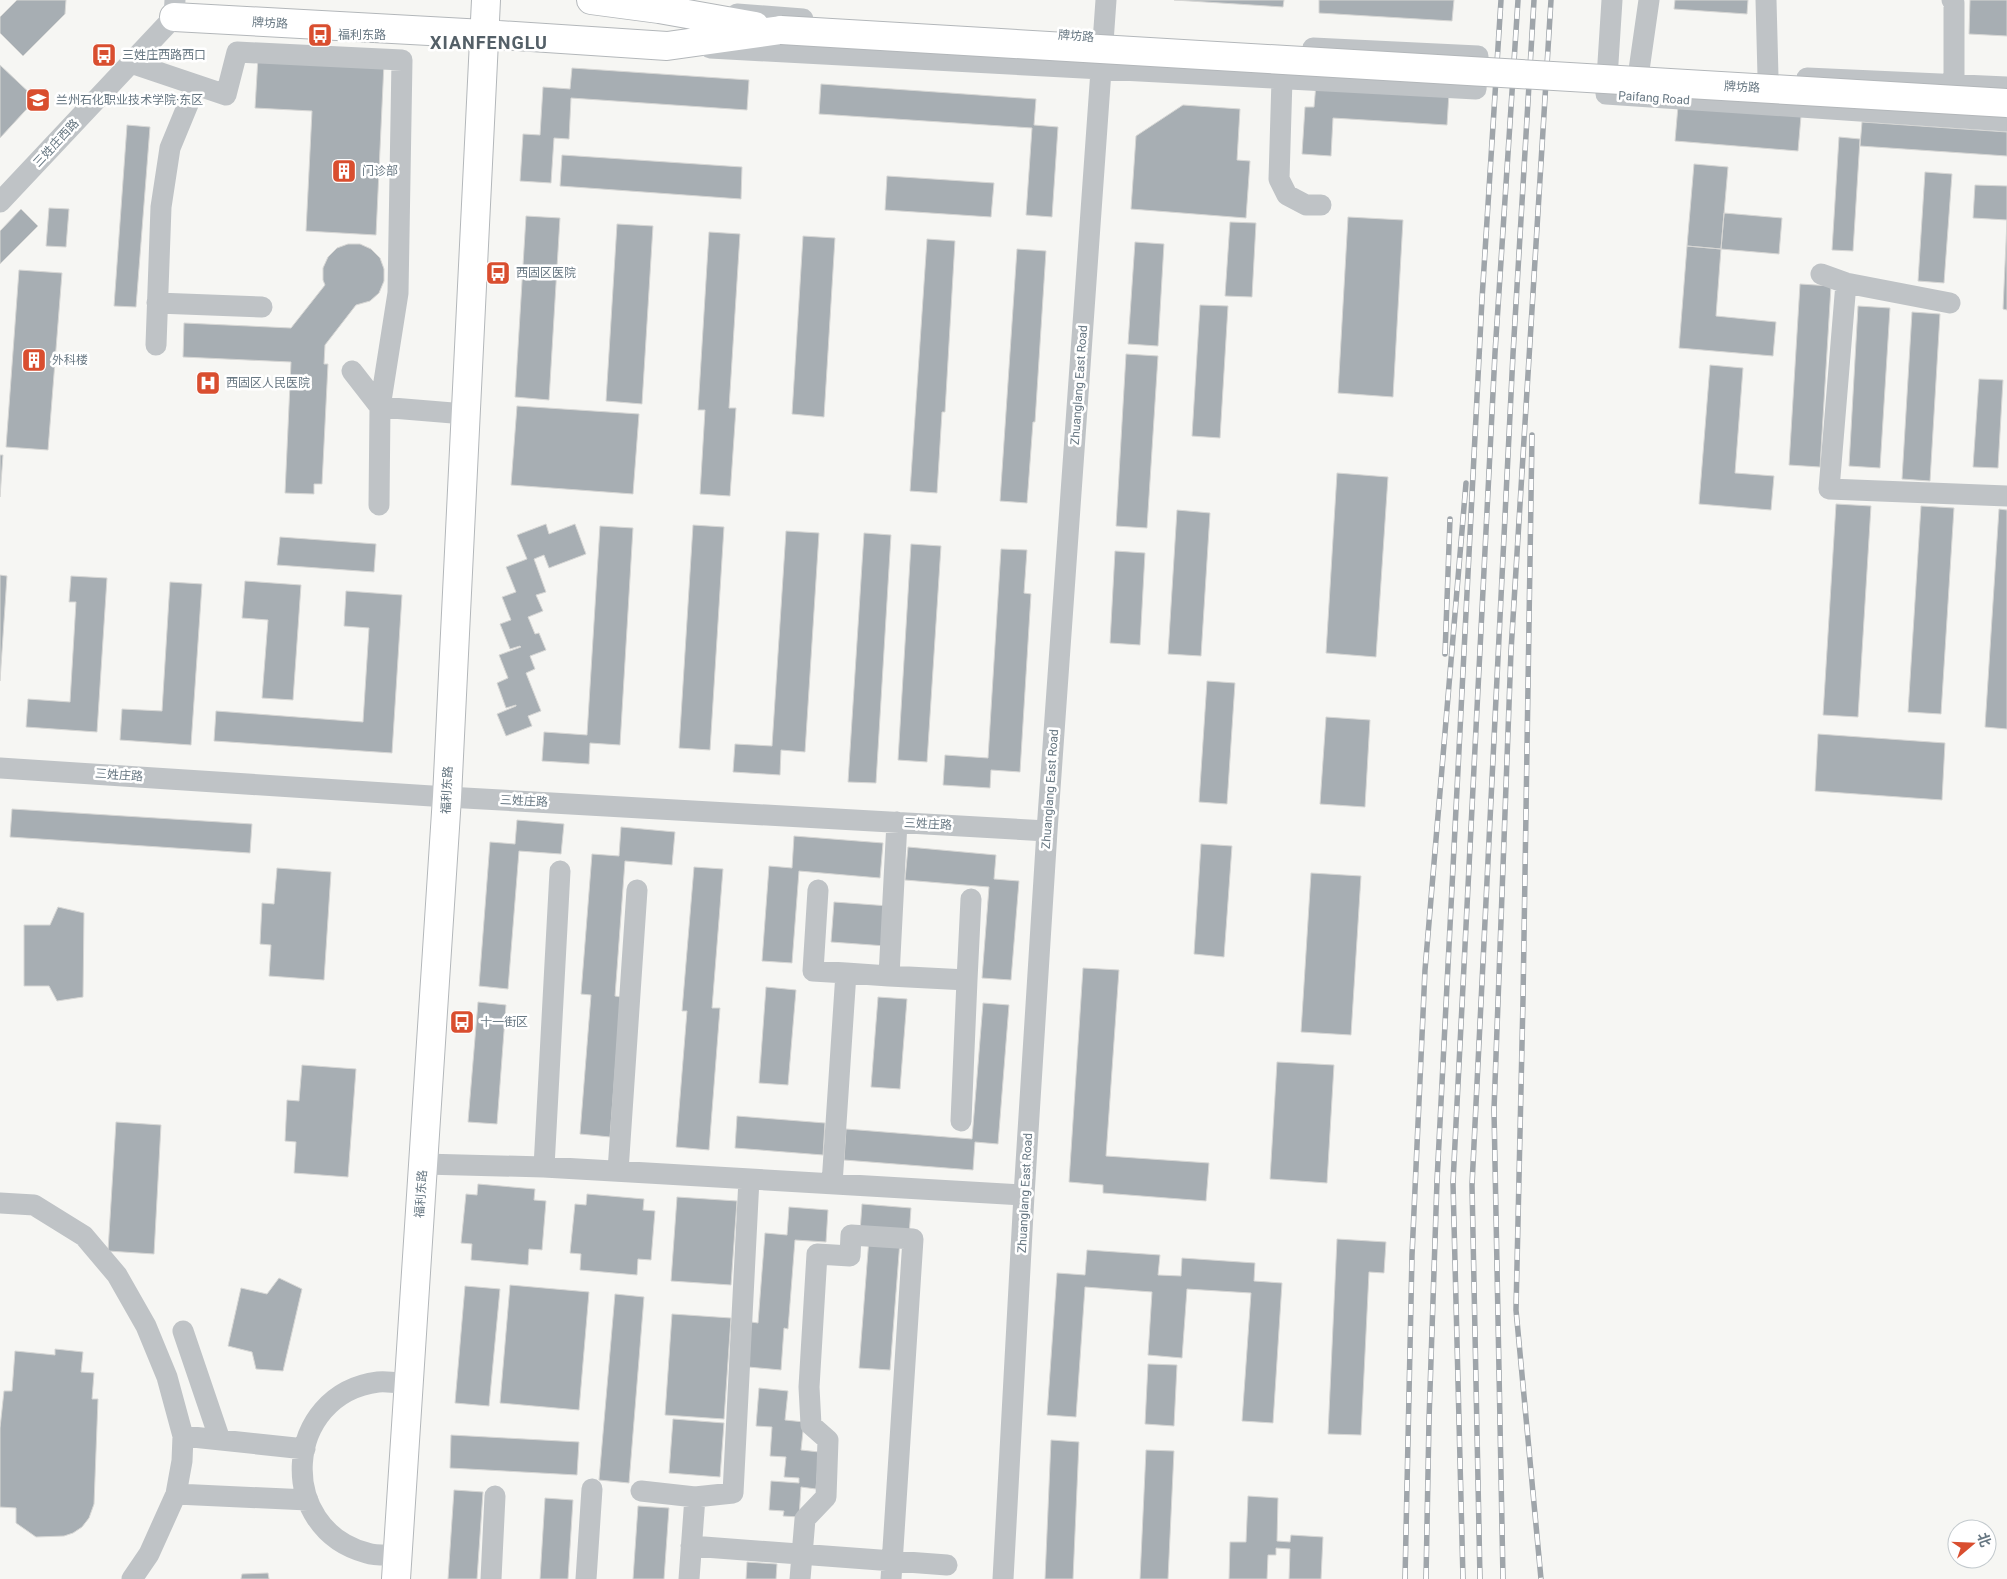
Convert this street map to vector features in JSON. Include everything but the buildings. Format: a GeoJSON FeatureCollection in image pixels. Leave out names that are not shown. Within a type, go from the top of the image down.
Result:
{"type":"FeatureCollection","features":[{"type":"Feature","properties":{"kind":"main road","name":"福利东路"},"geometry":{"type":"LineString","coordinates":[[396,1567],[447,796],[486,0]]}},
{"type":"Feature","properties":{"kind":"main road","name":"牌坊路"},"geometry":{"type":"LineString","coordinates":[[591,0],[659,9],[781,30],[2007,102]]}},
{"type":"Feature","properties":{"kind":"main road","name":"牌坊路"},"geometry":{"type":"LineString","coordinates":[[174,9],[484,34],[667,46],[781,30]]}},
{"type":"Feature","properties":{"kind":"street","name":"Zhuanglang East Road"},"geometry":{"type":"LineString","coordinates":[[1004,1579],[1024,1195],[1047,831],[1106,0]]}},
{"type":"Feature","properties":{"kind":"street"},"geometry":{"type":"LineString","coordinates":[[1607,74],[1612,0]]}},
{"type":"Feature","properties":{"kind":"street"},"geometry":{"type":"LineString","coordinates":[[1639,70],[1649,0]]}},
{"type":"Feature","properties":{"kind":"street"},"geometry":{"type":"LineString","coordinates":[[1766,0],[1768,76]]}},
{"type":"Feature","properties":{"kind":"street"},"geometry":{"type":"LineString","coordinates":[[1952,0],[1954,3],[1954,84]]}},
{"type":"Feature","properties":{"kind":"street","name":"三姓庄西路"},"geometry":{"type":"LineString","coordinates":[[0,202],[131,63],[174,9]]}},
{"type":"Feature","properties":{"kind":"street","name":"牌坊路"},"geometry":{"type":"LineString","coordinates":[[659,9],[1103,52],[1282,79],[1476,89],[1482,71],[1478,56],[1103,52],[667,46]]}},
{"type":"Feature","properties":{"kind":"street"},"geometry":{"type":"LineString","coordinates":[[131,63],[226,95],[237,52],[402,60],[398,293],[380,406],[378,505]]}},
{"type":"Feature","properties":{"kind":"street"},"geometry":{"type":"LineString","coordinates":[[1607,74],[1639,70],[2007,87]]}},
{"type":"Feature","properties":{"kind":"street"},"geometry":{"type":"LineString","coordinates":[[1607,74],[2007,102]]}},
{"type":"Feature","properties":{"kind":"street","name":"Paifang Road"},"geometry":{"type":"LineString","coordinates":[[1607,74],[1606,94],[2007,120]]}},
{"type":"Feature","properties":{"kind":"street"},"geometry":{"type":"LineString","coordinates":[[1282,79],[1279,179],[1287,195],[1306,205],[1322,205]]}},
{"type":"Feature","properties":{"kind":"street"},"geometry":{"type":"LineString","coordinates":[[156,345],[161,206],[170,148],[196,85]]}},
{"type":"Feature","properties":{"kind":"street"},"geometry":{"type":"LineString","coordinates":[[1821,274],[1846,283],[1950,303]]}},
{"type":"Feature","properties":{"kind":"street"},"geometry":{"type":"LineString","coordinates":[[1846,283],[1829,489],[2007,496]]}},
{"type":"Feature","properties":{"kind":"street"},"geometry":{"type":"LineString","coordinates":[[158,303],[262,307]]}},
{"type":"Feature","properties":{"kind":"street"},"geometry":{"type":"LineString","coordinates":[[352,371],[380,406],[465,414]]}},
{"type":"Feature","properties":{"kind":"street","name":"三姓庄路"},"geometry":{"type":"LineString","coordinates":[[0,768],[1047,831]]}},
{"type":"Feature","properties":{"kind":"street"},"geometry":{"type":"LineString","coordinates":[[889,976],[897,822]]}},
{"type":"Feature","properties":{"kind":"street"},"geometry":{"type":"LineString","coordinates":[[544,1167],[560,871]]}},
{"type":"Feature","properties":{"kind":"street"},"geometry":{"type":"LineString","coordinates":[[618,1172],[637,890]]}},
{"type":"Feature","properties":{"kind":"street"},"geometry":{"type":"LineString","coordinates":[[818,890],[813,971],[967,980]]}},
{"type":"Feature","properties":{"kind":"street"},"geometry":{"type":"LineString","coordinates":[[961,1121],[972,899]]}},
{"type":"Feature","properties":{"kind":"street"},"geometry":{"type":"LineString","coordinates":[[832,1184],[846,973]]}},
{"type":"Feature","properties":{"kind":"street"},"geometry":{"type":"LineString","coordinates":[[424,1164],[544,1167],[1024,1195]]}},
{"type":"Feature","properties":{"kind":"street"},"geometry":{"type":"LineString","coordinates":[[641,1492],[695,1497],[733,1493],[750,1179]]}},
{"type":"Feature","properties":{"kind":"street"},"geometry":{"type":"LineString","coordinates":[[0,1203],[34,1206],[84,1236],[117,1275],[146,1326],[167,1377],[184,1436],[182,1461],[176,1494],[149,1554],[132,1579]]}},
{"type":"Feature","properties":{"kind":"street"},"geometry":{"type":"LineString","coordinates":[[800,1579],[805,1519],[826,1497],[828,1440],[811,1425],[809,1387],[817,1254],[850,1256],[851,1234],[913,1238],[892,1570]]}},
{"type":"Feature","properties":{"kind":"street"},"geometry":{"type":"LineString","coordinates":[[183,1331],[220,1440]]}},
{"type":"Feature","properties":{"kind":"street"},"geometry":{"type":"LineString","coordinates":[[396,1567],[339,1541],[318,1520],[304,1493],[301,1462],[308,1433],[325,1408],[349,1390],[378,1382],[408,1384]]}},
{"type":"Feature","properties":{"kind":"street"},"geometry":{"type":"LineString","coordinates":[[184,1436],[304,1449]]}},
{"type":"Feature","properties":{"kind":"street"},"geometry":{"type":"LineString","coordinates":[[586,1579],[592,1489]]}},
{"type":"Feature","properties":{"kind":"street"},"geometry":{"type":"LineString","coordinates":[[176,1494],[308,1500]]}},
{"type":"Feature","properties":{"kind":"street"},"geometry":{"type":"LineString","coordinates":[[491,1579],[496,1496]]}},
{"type":"Feature","properties":{"kind":"street"},"geometry":{"type":"LineString","coordinates":[[689,1579],[695,1497]]}},
{"type":"Feature","properties":{"kind":"street"},"geometry":{"type":"LineString","coordinates":[[691,1546],[802,1554],[892,1570],[947,1565]]}},
{"type":"Feature","properties":{"kind":"railway"},"geometry":{"type":"LineString","coordinates":[[1426,1579],[1437,1181],[1482,299],[1501,0]]}},
{"type":"Feature","properties":{"kind":"railway"},"geometry":{"type":"LineString","coordinates":[[1463,1579],[1453,1183],[1495,353],[1518,0]]}},
{"type":"Feature","properties":{"kind":"railway"},"geometry":{"type":"LineString","coordinates":[[1480,1579],[1472,1185],[1513,354],[1534,0]]}},
{"type":"Feature","properties":{"kind":"railway"},"geometry":{"type":"LineString","coordinates":[[1503,1579],[1494,1110],[1511,651],[1551,0]]}},
{"type":"Feature","properties":{"kind":"railway"},"geometry":{"type":"LineString","coordinates":[[1532,435],[1516,1310],[1541,1579]]}},
{"type":"Feature","properties":{"kind":"railway"},"geometry":{"type":"LineString","coordinates":[[1405,1579],[1412,1255],[1425,970],[1466,483]]}},
{"type":"Feature","properties":{"kind":"railway"},"geometry":{"type":"LineString","coordinates":[[1445,654],[1450,519]]}},
{"type":"Feature","properties":{"kind":"place","name":"福利东路"},"geometry":{"type":"Point","coordinates":[320,35]}},
{"type":"Feature","properties":{"kind":"place","name":"三姓庄西路西口"},"geometry":{"type":"Point","coordinates":[104,55]}},
{"type":"Feature","properties":{"kind":"place","name":"兰州石化职业技术学院·东区"},"geometry":{"type":"Point","coordinates":[38,100]}},
{"type":"Feature","properties":{"kind":"place","name":"门诊部"},"geometry":{"type":"Point","coordinates":[344,171]}},
{"type":"Feature","properties":{"kind":"place","name":"西固区医院"},"geometry":{"type":"Point","coordinates":[498,273]}},
{"type":"Feature","properties":{"kind":"place","name":"外科楼"},"geometry":{"type":"Point","coordinates":[34,360]}},
{"type":"Feature","properties":{"kind":"place","name":"西固区人民医院"},"geometry":{"type":"Point","coordinates":[208,383]}},
{"type":"Feature","properties":{"kind":"place","name":"十一街区"},"geometry":{"type":"Point","coordinates":[462,1022]}},
{"type":"Feature","properties":{"kind":"district","name":"XIANFENGLU"},"geometry":{"type":"Point","coordinates":[489,42]}}]}
